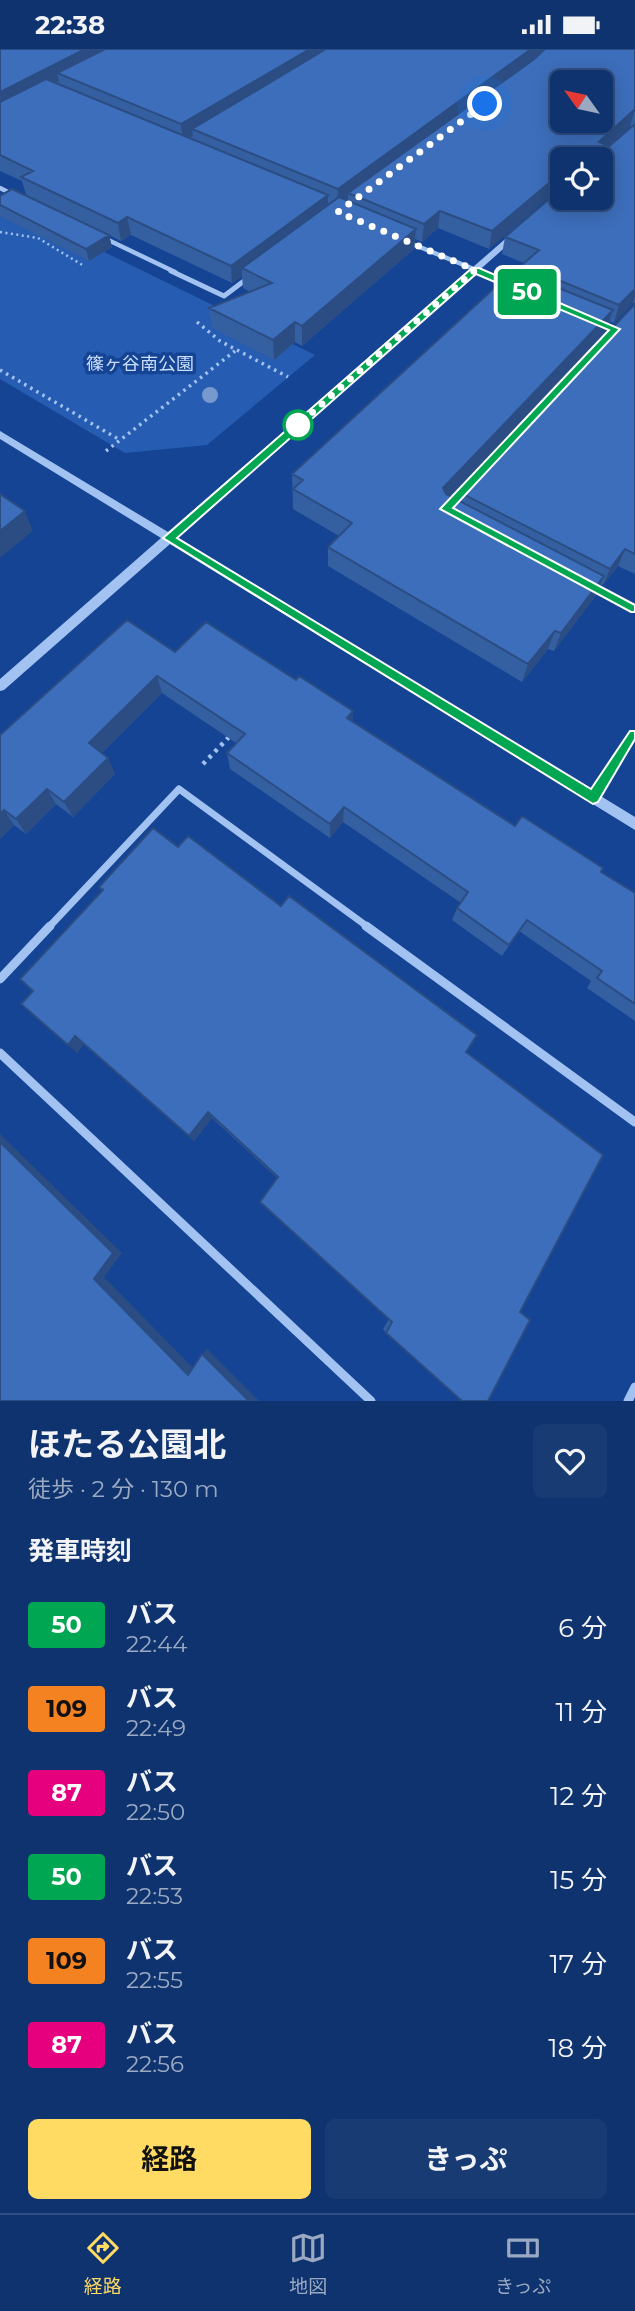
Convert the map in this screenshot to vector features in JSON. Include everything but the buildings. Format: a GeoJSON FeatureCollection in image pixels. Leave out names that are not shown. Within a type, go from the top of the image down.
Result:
{"type":"FeatureCollection","features":[{"type":"Feature","properties":{"kind":"street"},"geometry":{"type":"LineString","coordinates":[[0,188],[25,200]]}},
{"type":"Feature","properties":{"kind":"street"},"geometry":{"type":"LineString","coordinates":[[0,686],[523,228]]}},
{"type":"Feature","properties":{"kind":"street"},"geometry":{"type":"LineString","coordinates":[[100,236],[224,296],[255,273]]}},
{"type":"Feature","properties":{"kind":"street"},"geometry":{"type":"LineString","coordinates":[[397,237],[519,289]]}},
{"type":"Feature","properties":{"kind":"street"},"geometry":{"type":"LineString","coordinates":[[0,434],[635,824]]}},
{"type":"Feature","properties":{"kind":"street"},"geometry":{"type":"LineString","coordinates":[[588,584],[635,609]]}},
{"type":"Feature","properties":{"kind":"street"},"geometry":{"type":"LineString","coordinates":[[593,798],[635,735]]}},
{"type":"Feature","properties":{"kind":"street"},"geometry":{"type":"LineString","coordinates":[[0,979],[179,789],[635,1122]]}},
{"type":"Feature","properties":{"kind":"street"},"geometry":{"type":"LineString","coordinates":[[0,1053],[371,1401]]}},
{"type":"Feature","properties":{"kind":"street"},"geometry":{"type":"LineString","coordinates":[[628,1401],[635,1387]]}},
{"type":"Feature","properties":{"kind":"path"},"geometry":{"type":"LineString","coordinates":[[106,451],[236,351]]}},
{"type":"Feature","properties":{"kind":"path"},"geometry":{"type":"LineString","coordinates":[[271,368],[288,377]]}},
{"type":"Feature","properties":{"kind":"path"},"geometry":{"type":"LineString","coordinates":[[0,370],[121,440]]}},
{"type":"Feature","properties":{"kind":"path"},"geometry":{"type":"LineString","coordinates":[[179,789],[239,727]]}},
{"type":"Feature","properties":{"kind":"green space","name":"篠ヶ谷南公園"},"geometry":{"type":"Polygon","coordinates":[[[0,201],[315,355],[207,445],[125,453],[0,379],[0,201]]]}},
{"type":"Feature","properties":{"kind":"bus line","name":"50"},"geometry":{"type":"LineString","coordinates":[[635,609],[445,509],[615,329],[475,270],[169,538],[593,798],[635,735]]}},
{"type":"Feature","properties":{"kind":"route"},"geometry":{"type":"LineString","coordinates":[[298,425],[291,431],[475,270],[338,212],[485,104]]}}]}
